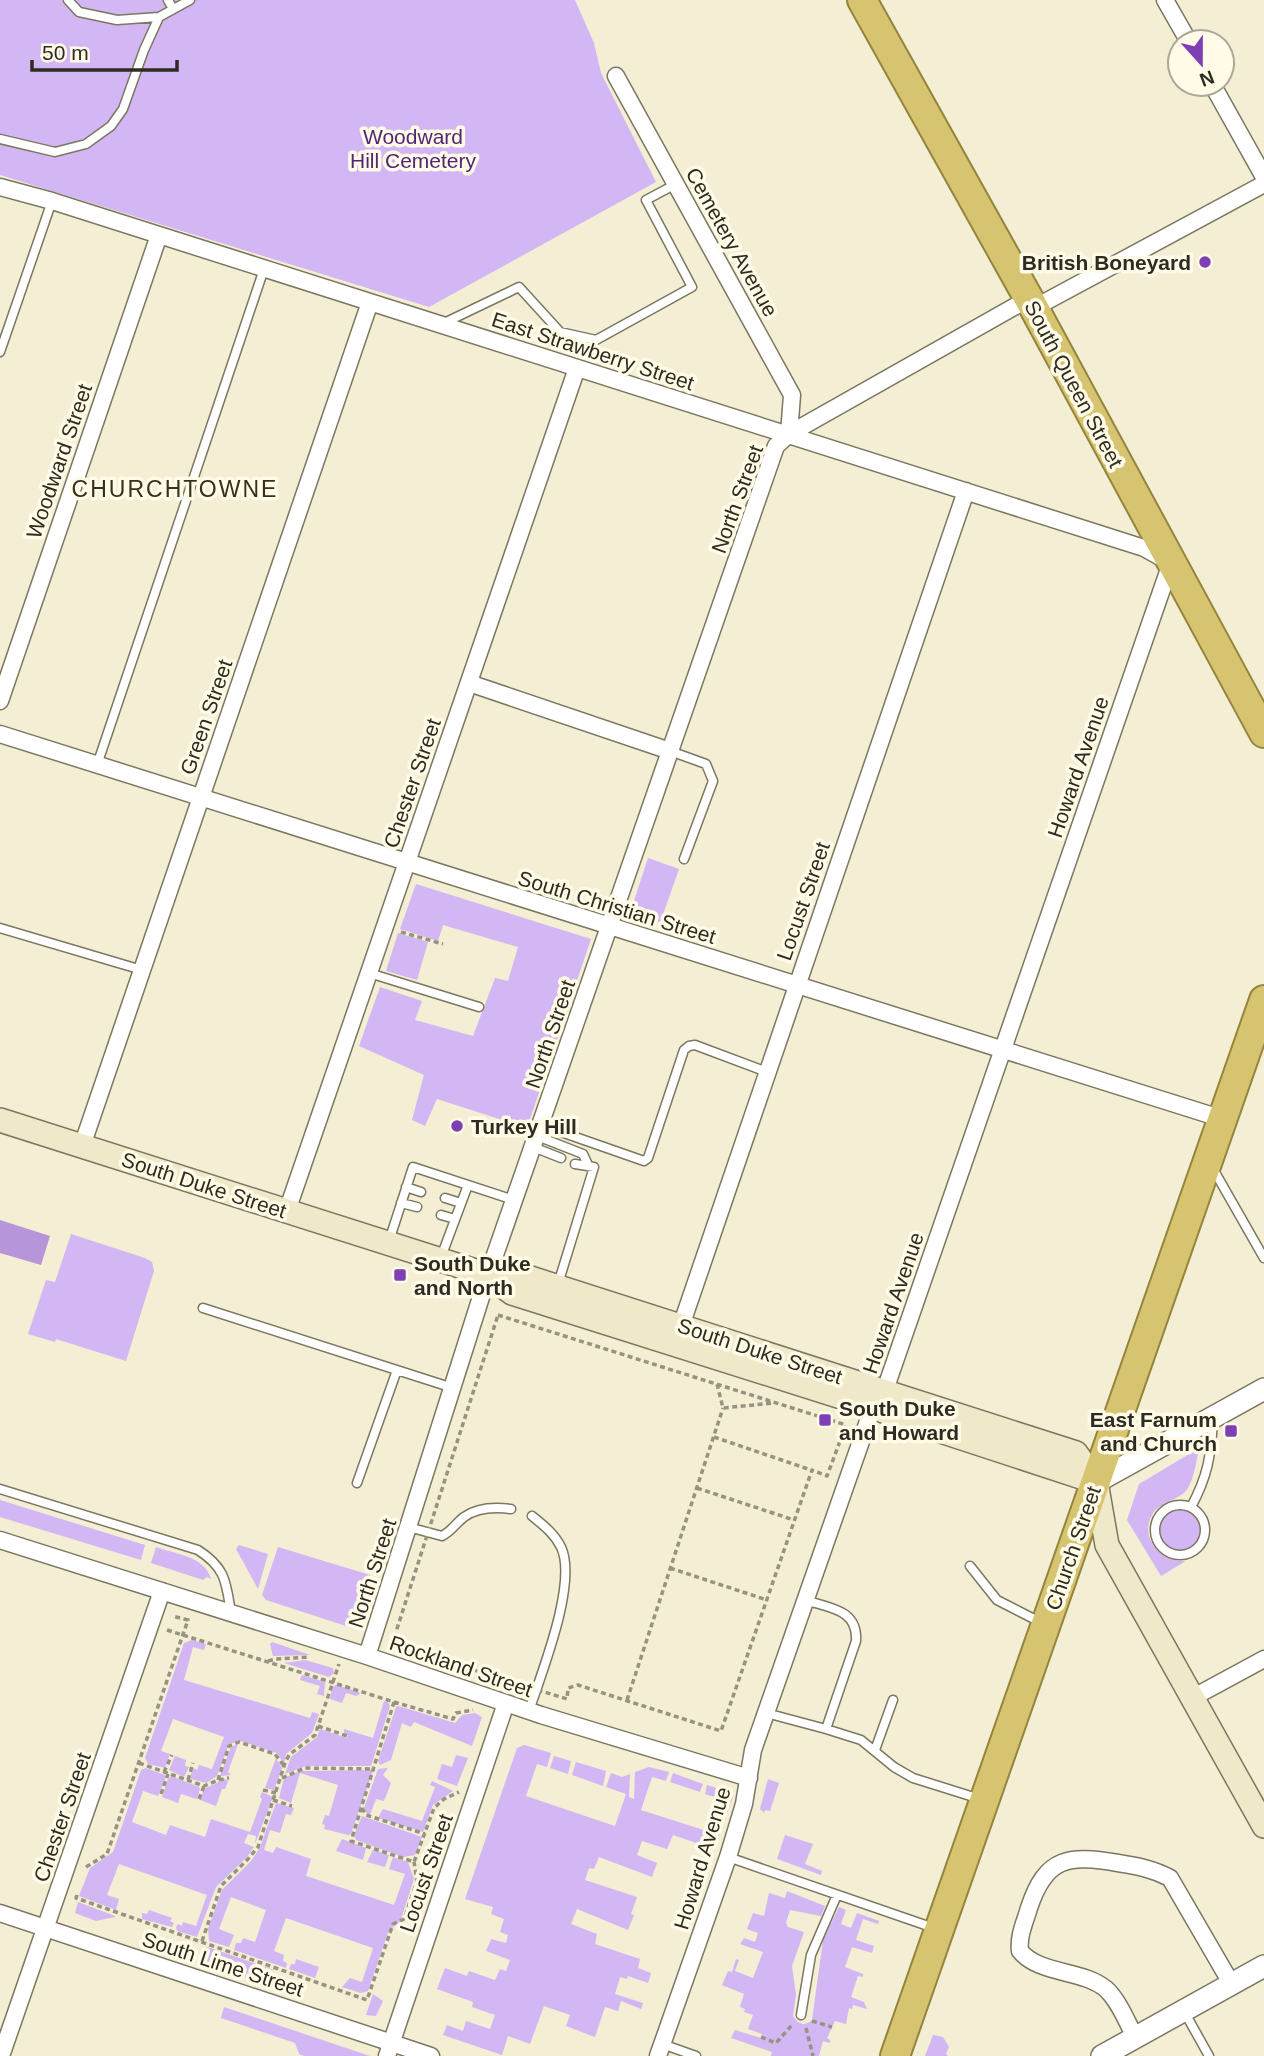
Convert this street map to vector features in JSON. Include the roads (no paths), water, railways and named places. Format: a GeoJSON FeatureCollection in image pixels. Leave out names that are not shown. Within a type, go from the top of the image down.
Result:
{"type":"FeatureCollection","features":[{"type":"Feature","properties":{"kind":"highway","name":"South Queen Street"},"geometry":{"type":"LineString","coordinates":[[862,0],[1264,733]]}},
{"type":"Feature","properties":{"kind":"highway","name":"Church Street"},"geometry":{"type":"LineString","coordinates":[[895,2056],[1264,1000]]}},
{"type":"Feature","properties":{"kind":"main road","name":"South Duke Street"},"geometry":{"type":"LineString","coordinates":[[0,1120],[488,1275],[518,1274],[681,1326],[879,1399],[907,1420],[1096,1482]]}},
{"type":"Feature","properties":{"kind":"main road","name":"South Duke Street"},"geometry":{"type":"LineString","coordinates":[[488,1275],[512,1293],[879,1399]]}},
{"type":"Feature","properties":{"kind":"main road"},"geometry":{"type":"LineString","coordinates":[[1096,1482],[1107,1545],[1264,1826]]}},
{"type":"Feature","properties":{"kind":"street"},"geometry":{"type":"LineString","coordinates":[[1165,0],[1181,28]]}},
{"type":"Feature","properties":{"kind":"street","name":"Cemetery Avenue"},"geometry":{"type":"LineString","coordinates":[[616,76],[792,395],[789,433]]}},
{"type":"Feature","properties":{"kind":"street"},"geometry":{"type":"LineString","coordinates":[[1220,98],[1264,177]]}},
{"type":"Feature","properties":{"kind":"street"},"geometry":{"type":"LineString","coordinates":[[789,433],[1264,184]]}},
{"type":"Feature","properties":{"kind":"street","name":"East Strawberry Street"},"geometry":{"type":"LineString","coordinates":[[0,187],[52,201],[789,433],[1144,548],[1171,562]]}},
{"type":"Feature","properties":{"kind":"street","name":"Woodward Street"},"geometry":{"type":"LineString","coordinates":[[0,702],[159,235]]}},
{"type":"Feature","properties":{"kind":"street","name":"Green Street"},"geometry":{"type":"LineString","coordinates":[[82,1146],[370,302]]}},
{"type":"Feature","properties":{"kind":"street","name":"Chester Street"},"geometry":{"type":"LineString","coordinates":[[287,1211],[577,368]]}},
{"type":"Feature","properties":{"kind":"street","name":"North Street"},"geometry":{"type":"LineString","coordinates":[[368,1656],[488,1275],[776,446],[789,433]]}},
{"type":"Feature","properties":{"kind":"street","name":"Locust Street"},"geometry":{"type":"LineString","coordinates":[[681,1326],[966,491]]}},
{"type":"Feature","properties":{"kind":"street","name":"Howard Avenue"},"geometry":{"type":"LineString","coordinates":[[660,2050],[728,1857],[744,1804],[753,1750],[1002,1050],[1171,562]]}},
{"type":"Feature","properties":{"kind":"street"},"geometry":{"type":"LineString","coordinates":[[469,683],[670,751]]}},
{"type":"Feature","properties":{"kind":"street","name":"South Christian Street"},"geometry":{"type":"LineString","coordinates":[[0,734],[1223,1119]]}},
{"type":"Feature","properties":{"kind":"street"},"geometry":{"type":"LineString","coordinates":[[1096,1482],[1264,1388]]}},
{"type":"Feature","properties":{"kind":"street","name":"Rockland Street"},"geometry":{"type":"LineString","coordinates":[[0,1540],[344,1648],[529,1711],[749,1778]]}},
{"type":"Feature","properties":{"kind":"street","name":"Chester Street"},"geometry":{"type":"LineString","coordinates":[[1,2056],[162,1591]]}},
{"type":"Feature","properties":{"kind":"street"},"geometry":{"type":"LineString","coordinates":[[1192,1698],[1264,1659]]}},
{"type":"Feature","properties":{"kind":"street","name":"Locust Street"},"geometry":{"type":"LineString","coordinates":[[389,2049],[506,1703]]}},
{"type":"Feature","properties":{"kind":"street"},"geometry":{"type":"LineString","coordinates":[[1135,2037],[1106,1989],[1094,1982],[1036,1962],[1025,1957],[1020,1951],[1021,1934],[1032,1900],[1041,1880],[1060,1862],[1074,1858],[1093,1859],[1154,1869],[1170,1878],[1231,1983]]}},
{"type":"Feature","properties":{"kind":"street","name":"South Lime Street"},"geometry":{"type":"LineString","coordinates":[[0,1913],[389,2049],[432,2056]]}},
{"type":"Feature","properties":{"kind":"street"},"geometry":{"type":"LineString","coordinates":[[1102,2056],[1264,1966]]}},
{"type":"Feature","properties":{"kind":"lane"},"geometry":{"type":"LineString","coordinates":[[68,0],[79,12],[117,20],[159,17],[190,0]]}},
{"type":"Feature","properties":{"kind":"lane"},"geometry":{"type":"LineString","coordinates":[[168,0],[173,9]]}},
{"type":"Feature","properties":{"kind":"lane"},"geometry":{"type":"LineString","coordinates":[[0,139],[55,152],[86,144],[111,126],[123,108],[159,17]]}},
{"type":"Feature","properties":{"kind":"lane"},"geometry":{"type":"LineString","coordinates":[[441,325],[519,287],[560,332],[596,340],[692,287],[646,200],[676,184]]}},
{"type":"Feature","properties":{"kind":"lane"},"geometry":{"type":"LineString","coordinates":[[0,352],[52,201]]}},
{"type":"Feature","properties":{"kind":"lane"},"geometry":{"type":"LineString","coordinates":[[97,765],[264,269]]}},
{"type":"Feature","properties":{"kind":"lane"},"geometry":{"type":"LineString","coordinates":[[670,751],[706,764],[713,781],[684,859]]}},
{"type":"Feature","properties":{"kind":"lane"},"geometry":{"type":"LineString","coordinates":[[0,928],[142,970]]}},
{"type":"Feature","properties":{"kind":"lane"},"geometry":{"type":"LineString","coordinates":[[369,973],[479,1007]]}},
{"type":"Feature","properties":{"kind":"lane"},"geometry":{"type":"LineString","coordinates":[[537,1136],[644,1161],[648,1158],[684,1049],[695,1045],[768,1072]]}},
{"type":"Feature","properties":{"kind":"lane"},"geometry":{"type":"LineString","coordinates":[[537,1136],[561,1158]]}},
{"type":"Feature","properties":{"kind":"lane"},"geometry":{"type":"LineString","coordinates":[[537,1136],[583,1154],[591,1166],[557,1286]]}},
{"type":"Feature","properties":{"kind":"lane"},"geometry":{"type":"LineString","coordinates":[[1209,1161],[1264,1258]]}},
{"type":"Feature","properties":{"kind":"lane"},"geometry":{"type":"LineString","coordinates":[[575,1164],[591,1166]]}},
{"type":"Feature","properties":{"kind":"lane"},"geometry":{"type":"LineString","coordinates":[[388,1243],[413,1167],[514,1200]]}},
{"type":"Feature","properties":{"kind":"lane"},"geometry":{"type":"LineString","coordinates":[[440,1260],[468,1185]]}},
{"type":"Feature","properties":{"kind":"lane"},"geometry":{"type":"LineString","coordinates":[[406,1187],[421,1192]]}},
{"type":"Feature","properties":{"kind":"lane"},"geometry":{"type":"LineString","coordinates":[[445,1198],[461,1203]]}},
{"type":"Feature","properties":{"kind":"lane"},"geometry":{"type":"LineString","coordinates":[[401,1203],[417,1208]]}},
{"type":"Feature","properties":{"kind":"lane"},"geometry":{"type":"LineString","coordinates":[[440,1215],[455,1219]]}},
{"type":"Feature","properties":{"kind":"lane"},"geometry":{"type":"LineString","coordinates":[[203,1308],[453,1388]]}},
{"type":"Feature","properties":{"kind":"lane"},"geometry":{"type":"LineString","coordinates":[[357,1483],[397,1370]]}},
{"type":"Feature","properties":{"kind":"lane"},"geometry":{"type":"LineString","coordinates":[[1191,1507],[1209,1467],[1213,1417]]}},
{"type":"Feature","properties":{"kind":"lane"},"geometry":{"type":"LineString","coordinates":[[0,1489],[198,1550],[215,1560],[225,1577],[231,1613]]}},
{"type":"Feature","properties":{"kind":"lane"},"geometry":{"type":"LineString","coordinates":[[1175,1505],[1191,1507],[1203,1518],[1206,1535],[1197,1550],[1181,1556],[1172,1555],[1156,1537],[1157,1521],[1161,1514],[1175,1505]]}},
{"type":"Feature","properties":{"kind":"lane"},"geometry":{"type":"LineString","coordinates":[[408,1527],[442,1536],[466,1515],[481,1509],[511,1509]]}},
{"type":"Feature","properties":{"kind":"lane"},"geometry":{"type":"LineString","coordinates":[[529,1711],[562,1606],[566,1564],[562,1549],[553,1533],[532,1516]]}},
{"type":"Feature","properties":{"kind":"lane"},"geometry":{"type":"LineString","coordinates":[[971,1566],[996,1600],[1046,1625]]}},
{"type":"Feature","properties":{"kind":"lane"},"geometry":{"type":"LineString","coordinates":[[805,1600],[843,1613],[850,1618],[857,1631],[826,1729]]}},
{"type":"Feature","properties":{"kind":"lane"},"geometry":{"type":"LineString","coordinates":[[875,1749],[893,1700]]}},
{"type":"Feature","properties":{"kind":"lane"},"geometry":{"type":"LineString","coordinates":[[766,1713],[861,1740],[894,1767],[913,1778],[984,1801]]}},
{"type":"Feature","properties":{"kind":"lane"},"geometry":{"type":"LineString","coordinates":[[728,1857],[939,1930]]}},
{"type":"Feature","properties":{"kind":"lane"},"geometry":{"type":"LineString","coordinates":[[801,2015],[811,1955],[837,1895]]}},
{"type":"Feature","properties":{"kind":"lane"},"geometry":{"type":"LineString","coordinates":[[1184,2011],[1209,2056]]}},
{"type":"Feature","properties":{"kind":"lane"},"geometry":{"type":"LineString","coordinates":[[660,2050],[696,2056]]}},
{"type":"Feature","properties":{"kind":"place","name":"British Boneyard"},"geometry":{"type":"Point","coordinates":[1205,262]}},
{"type":"Feature","properties":{"kind":"place","name":"Turkey Hill"},"geometry":{"type":"Point","coordinates":[457,1126]}},
{"type":"Feature","properties":{"kind":"place","name":"South Duke and North"},"geometry":{"type":"Point","coordinates":[400,1275]}},
{"type":"Feature","properties":{"kind":"place","name":"South Duke and Howard"},"geometry":{"type":"Point","coordinates":[825,1420]}},
{"type":"Feature","properties":{"kind":"place","name":"East Farnum and Church"},"geometry":{"type":"Point","coordinates":[1231,1431]}},
{"type":"Feature","properties":{"kind":"district","name":"CHURCHTOWNE"},"geometry":{"type":"Point","coordinates":[175,489]}},
{"type":"Feature","properties":{"kind":"park label","name":"Woodward Hill Cemetery"},"geometry":{"type":"Point","coordinates":[413,148]}}]}
